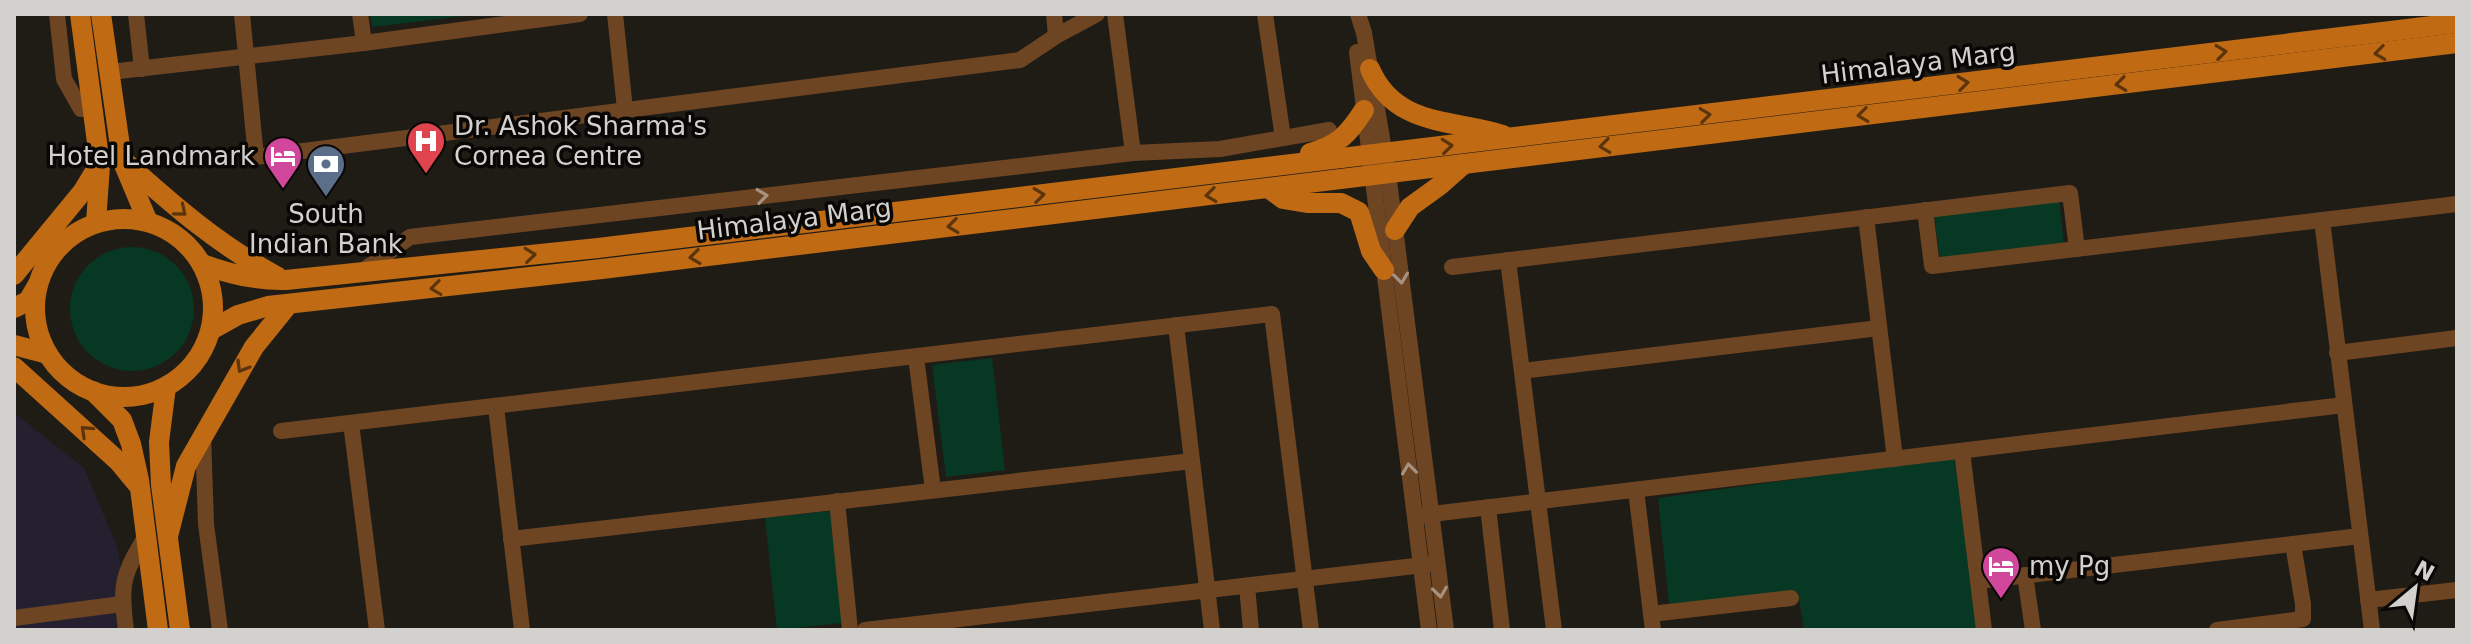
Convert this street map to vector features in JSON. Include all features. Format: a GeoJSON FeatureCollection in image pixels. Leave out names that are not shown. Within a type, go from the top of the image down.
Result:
{"type":"FeatureCollection","features":[{"type":"Feature","properties":{"kind":"main road"},"geometry":{"type":"LineString","coordinates":[[80,14],[100,165],[96,223]]}},
{"type":"Feature","properties":{"kind":"main road"},"geometry":{"type":"LineString","coordinates":[[101,14],[122,160],[148,222]]}},
{"type":"Feature","properties":{"kind":"main road","name":"Himalaya Marg"},"geometry":{"type":"LineString","coordinates":[[211,330],[238,315],[268,306],[1268,188],[1513,138],[2457,23]]}},
{"type":"Feature","properties":{"kind":"main road","name":"Himalaya Marg"},"geometry":{"type":"LineString","coordinates":[[202,264],[226,273],[269,281],[286,280],[598,248],[1280,166],[1464,164],[2457,43]]}},
{"type":"Feature","properties":{"kind":"main road"},"geometry":{"type":"LineString","coordinates":[[1370,69],[1384,94],[1413,113],[1439,122],[1513,138]]}},
{"type":"Feature","properties":{"kind":"main road"},"geometry":{"type":"LineString","coordinates":[[1280,166],[1337,144],[1364,110]]}},
{"type":"Feature","properties":{"kind":"main road"},"geometry":{"type":"LineString","coordinates":[[122,160],[198,226],[241,257],[286,280]]}},
{"type":"Feature","properties":{"kind":"main road"},"geometry":{"type":"LineString","coordinates":[[1395,230],[1410,207],[1464,164]]}},
{"type":"Feature","properties":{"kind":"main road"},"geometry":{"type":"LineString","coordinates":[[14,275],[83,191],[100,165]]}},
{"type":"Feature","properties":{"kind":"main road"},"geometry":{"type":"LineString","coordinates":[[1268,188],[1283,199],[1341,203],[1359,212],[1371,251],[1384,270]]}},
{"type":"Feature","properties":{"kind":"main road"},"geometry":{"type":"LineString","coordinates":[[14,308],[28,301],[60,246],[76,232],[96,223],[131,219],[148,222],[169,231],[187,245],[202,264],[214,307],[211,330],[202,353],[186,372],[166,387],[142,395],[118,397],[93,391]]}},
{"type":"Feature","properties":{"kind":"main road"},"geometry":{"type":"LineString","coordinates":[[38,284],[35,308],[38,332],[48,354],[68,376],[93,391],[122,420],[131,444],[158,630]]}},
{"type":"Feature","properties":{"kind":"main road"},"geometry":{"type":"LineString","coordinates":[[168,536],[186,466],[254,347],[288,305]]}},
{"type":"Feature","properties":{"kind":"main road"},"geometry":{"type":"LineString","coordinates":[[14,345],[48,354]]}},
{"type":"Feature","properties":{"kind":"main road"},"geometry":{"type":"LineString","coordinates":[[14,367],[118,461],[139,487]]}},
{"type":"Feature","properties":{"kind":"main road"},"geometry":{"type":"LineString","coordinates":[[166,387],[159,442],[180,630]]}},
{"type":"Feature","properties":{"kind":"street"},"geometry":{"type":"LineString","coordinates":[[57,14],[64,79],[81,109],[92,108]]}},
{"type":"Feature","properties":{"kind":"street"},"geometry":{"type":"LineString","coordinates":[[136,14],[142,69]]}},
{"type":"Feature","properties":{"kind":"street"},"geometry":{"type":"LineString","coordinates":[[242,14],[256,157],[1020,60],[1097,14]]}},
{"type":"Feature","properties":{"kind":"street"},"geometry":{"type":"LineString","coordinates":[[360,14],[364,43]]}},
{"type":"Feature","properties":{"kind":"street"},"geometry":{"type":"LineString","coordinates":[[110,72],[580,14]]}},
{"type":"Feature","properties":{"kind":"street"},"geometry":{"type":"LineString","coordinates":[[615,14],[625,109]]}},
{"type":"Feature","properties":{"kind":"street"},"geometry":{"type":"LineString","coordinates":[[1054,14],[1056,36]]}},
{"type":"Feature","properties":{"kind":"street"},"geometry":{"type":"LineString","coordinates":[[1115,14],[1133,153]]}},
{"type":"Feature","properties":{"kind":"street"},"geometry":{"type":"LineString","coordinates":[[1265,14],[1283,138]]}},
{"type":"Feature","properties":{"kind":"street"},"geometry":{"type":"LineString","coordinates":[[1357,14],[1364,33],[1370,69],[1384,270],[1423,515]]}},
{"type":"Feature","properties":{"kind":"street"},"geometry":{"type":"LineString","coordinates":[[1357,14],[1355,34],[1364,110],[1395,230],[1428,564],[1429,630]]}},
{"type":"Feature","properties":{"kind":"street"},"geometry":{"type":"LineString","coordinates":[[361,272],[410,237],[1133,153],[1229,148],[1329,130]]}},
{"type":"Feature","properties":{"kind":"street"},"geometry":{"type":"LineString","coordinates":[[1229,148],[1231,172]]}},
{"type":"Feature","properties":{"kind":"street"},"geometry":{"type":"LineString","coordinates":[[1452,267],[2070,193],[2077,249]]}},
{"type":"Feature","properties":{"kind":"street"},"geometry":{"type":"LineString","coordinates":[[1925,210],[1932,266],[2457,204]]}},
{"type":"Feature","properties":{"kind":"street"},"geometry":{"type":"LineString","coordinates":[[1866,217],[1895,459]]}},
{"type":"Feature","properties":{"kind":"street"},"geometry":{"type":"LineString","coordinates":[[2322,220],[2372,630]]}},
{"type":"Feature","properties":{"kind":"street"},"geometry":{"type":"LineString","coordinates":[[1508,260],[1554,630]]}},
{"type":"Feature","properties":{"kind":"street"},"geometry":{"type":"LineString","coordinates":[[281,431],[1272,314],[1311,630]]}},
{"type":"Feature","properties":{"kind":"street"},"geometry":{"type":"LineString","coordinates":[[1176,325],[1212,630]]}},
{"type":"Feature","properties":{"kind":"street"},"geometry":{"type":"LineString","coordinates":[[1522,371],[1879,328]]}},
{"type":"Feature","properties":{"kind":"street"},"geometry":{"type":"LineString","coordinates":[[2337,353],[2457,338]]}},
{"type":"Feature","properties":{"kind":"street"},"geometry":{"type":"LineString","coordinates":[[916,357],[933,490]]}},
{"type":"Feature","properties":{"kind":"street"},"geometry":{"type":"LineString","coordinates":[[1423,515],[2344,405]]}},
{"type":"Feature","properties":{"kind":"street"},"geometry":{"type":"LineString","coordinates":[[496,407],[522,630]]}},
{"type":"Feature","properties":{"kind":"street"},"geometry":{"type":"LineString","coordinates":[[351,423],[377,630]]}},
{"type":"Feature","properties":{"kind":"street"},"geometry":{"type":"LineString","coordinates":[[203,435],[206,524],[220,630]]}},
{"type":"Feature","properties":{"kind":"street"},"geometry":{"type":"LineString","coordinates":[[1962,451],[1984,630]]}},
{"type":"Feature","properties":{"kind":"street"},"geometry":{"type":"LineString","coordinates":[[511,539],[1192,461]]}},
{"type":"Feature","properties":{"kind":"street"},"geometry":{"type":"LineString","coordinates":[[1636,490],[1652,622],[1791,598]]}},
{"type":"Feature","properties":{"kind":"street"},"geometry":{"type":"LineString","coordinates":[[837,501],[850,630]]}},
{"type":"Feature","properties":{"kind":"street"},"geometry":{"type":"LineString","coordinates":[[1488,507],[1502,630]]}},
{"type":"Feature","properties":{"kind":"street"},"geometry":{"type":"LineString","coordinates":[[126,630],[123,583],[127,567],[146,536]]}},
{"type":"Feature","properties":{"kind":"street"},"geometry":{"type":"LineString","coordinates":[[1978,581],[2360,536]]}},
{"type":"Feature","properties":{"kind":"street"},"geometry":{"type":"LineString","coordinates":[[2217,630],[2255,628],[2303,619],[2293,544]]}},
{"type":"Feature","properties":{"kind":"street"},"geometry":{"type":"LineString","coordinates":[[865,630],[1428,564]]}},
{"type":"Feature","properties":{"kind":"street"},"geometry":{"type":"LineString","coordinates":[[1428,564],[1446,630]]}},
{"type":"Feature","properties":{"kind":"street"},"geometry":{"type":"LineString","coordinates":[[2025,575],[2033,630]]}},
{"type":"Feature","properties":{"kind":"street"},"geometry":{"type":"LineString","coordinates":[[1247,586],[1251,630]]}},
{"type":"Feature","properties":{"kind":"street"},"geometry":{"type":"LineString","coordinates":[[2368,600],[2457,590]]}},
{"type":"Feature","properties":{"kind":"street"},"geometry":{"type":"LineString","coordinates":[[14,618],[122,604]]}},
{"type":"Feature","properties":{"kind":"shaded area"},"geometry":{"type":"Polygon","coordinates":[[[14,413],[84,468],[118,549],[128,630],[14,630],[14,413]]]}},
{"type":"Feature","properties":{"kind":"green space"},"geometry":{"type":"Polygon","coordinates":[[[370,14],[481,14],[372,27],[370,14]]]}},
{"type":"Feature","properties":{"kind":"green space"},"geometry":{"type":"Polygon","coordinates":[[[2059,199],[2064,246],[1940,260],[1934,214],[2059,199]]]}},
{"type":"Feature","properties":{"kind":"green space"},"geometry":{"type":"Polygon","coordinates":[[[132,247],[156,252],[176,265],[189,285],[194,309],[189,333],[176,353],[156,366],[132,371],[108,366],[88,353],[75,333],[70,309],[75,285],[88,265],[108,252],[132,247]]]}},
{"type":"Feature","properties":{"kind":"green space"},"geometry":{"type":"Polygon","coordinates":[[[992,358],[1005,470],[946,477],[932,365],[992,358]]]}},
{"type":"Feature","properties":{"kind":"green space"},"geometry":{"type":"Polygon","coordinates":[[[1954,457],[1980,630],[1804,630],[1798,592],[1669,604],[1658,498],[1954,457]]]}},
{"type":"Feature","properties":{"kind":"green space"},"geometry":{"type":"Polygon","coordinates":[[[830,511],[842,623],[777,630],[765,518],[830,511]]]}},
{"type":"Feature","properties":{"kind":"place","name":"Dr. Ashok Sharma's Cornea Centre"},"geometry":{"type":"Point","coordinates":[426,175]}},
{"type":"Feature","properties":{"kind":"place","name":"Hotel Landmark"},"geometry":{"type":"Point","coordinates":[283,190]}},
{"type":"Feature","properties":{"kind":"place","name":"South Indian Bank"},"geometry":{"type":"Point","coordinates":[326,198]}},
{"type":"Feature","properties":{"kind":"place","name":"my Pg"},"geometry":{"type":"Point","coordinates":[2001,600]}}]}
